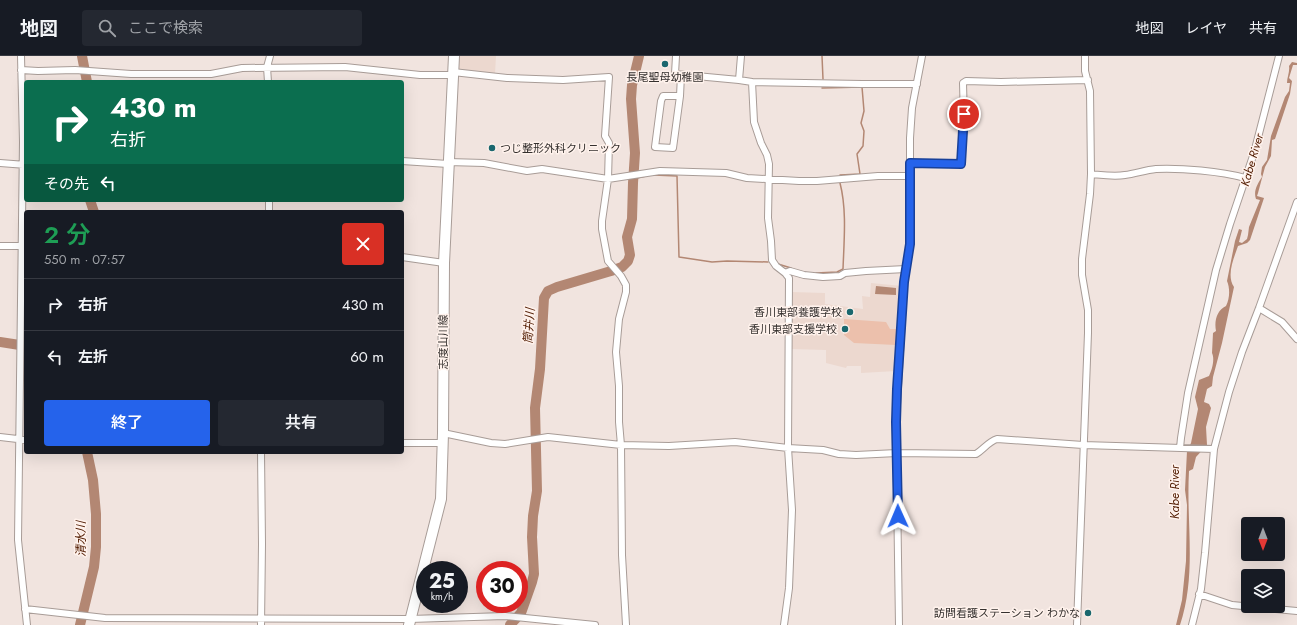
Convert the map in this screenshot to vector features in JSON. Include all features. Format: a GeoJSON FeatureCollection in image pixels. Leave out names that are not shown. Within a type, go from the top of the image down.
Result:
{"type":"FeatureCollection","features":[{"type":"Feature","properties":{"kind":"main road","name":"志度山川線"},"geometry":{"type":"LineString","coordinates":[[409,622],[440,499],[443,438],[444,263],[454,56]]}},
{"type":"Feature","properties":{"kind":"street"},"geometry":{"type":"LineString","coordinates":[[22,56],[21,70],[24,141]]}},
{"type":"Feature","properties":{"kind":"street"},"geometry":{"type":"LineString","coordinates":[[268,80],[267,67],[270,56]]}},
{"type":"Feature","properties":{"kind":"street"},"geometry":{"type":"LineString","coordinates":[[676,56],[675,74],[681,75],[752,82],[917,84]]}},
{"type":"Feature","properties":{"kind":"street"},"geometry":{"type":"LineString","coordinates":[[740,80],[741,56]]}},
{"type":"Feature","properties":{"kind":"street"},"geometry":{"type":"LineString","coordinates":[[899,625],[896,422],[897,389],[906,269],[910,244],[912,108],[922,56]]}},
{"type":"Feature","properties":{"kind":"street"},"geometry":{"type":"LineString","coordinates":[[1077,625],[1088,310],[1082,275],[1082,259],[1091,174],[1090,91],[1085,71],[1085,56]]}},
{"type":"Feature","properties":{"kind":"street"},"geometry":{"type":"LineString","coordinates":[[1182,448],[1181,438],[1188,393],[1216,270],[1254,153],[1279,56]]}},
{"type":"Feature","properties":{"kind":"street"},"geometry":{"type":"LineString","coordinates":[[21,70],[81,70],[130,74],[211,74],[242,68],[345,66],[420,75],[453,74],[563,80],[609,77],[605,136],[609,143],[608,179],[602,221],[608,261],[618,272],[626,285],[616,345],[619,386],[622,555],[626,625]]}},
{"type":"Feature","properties":{"kind":"street"},"geometry":{"type":"LineString","coordinates":[[680,96],[663,96],[654,147],[673,148],[680,96],[681,75]]}},
{"type":"Feature","properties":{"kind":"street"},"geometry":{"type":"LineString","coordinates":[[910,163],[961,164],[964,114],[963,83],[966,81],[1001,82],[1088,80]]}},
{"type":"Feature","properties":{"kind":"street"},"geometry":{"type":"LineString","coordinates":[[752,82],[754,122],[769,164],[768,218],[772,260],[776,266],[785,272],[789,278],[787,396],[788,448],[792,510],[789,588],[784,625]]}},
{"type":"Feature","properties":{"kind":"street"},"geometry":{"type":"LineString","coordinates":[[404,161],[484,163],[527,171],[542,169],[608,179],[649,171],[726,173],[747,178],[768,180],[817,181],[878,176],[910,176]]}},
{"type":"Feature","properties":{"kind":"street"},"geometry":{"type":"LineString","coordinates":[[0,163],[24,165]]}},
{"type":"Feature","properties":{"kind":"street"},"geometry":{"type":"LineString","coordinates":[[1091,174],[1112,176],[1156,169],[1230,174],[1245,178]]}},
{"type":"Feature","properties":{"kind":"street"},"geometry":{"type":"LineString","coordinates":[[24,202],[18,540],[27,625]]}},
{"type":"Feature","properties":{"kind":"street"},"geometry":{"type":"LineString","coordinates":[[1192,625],[1199,594],[1205,553],[1212,449],[1228,392],[1297,202]]}},
{"type":"Feature","properties":{"kind":"street"},"geometry":{"type":"LineString","coordinates":[[0,246],[23,248]]}},
{"type":"Feature","properties":{"kind":"street"},"geometry":{"type":"LineString","coordinates":[[404,257],[444,263]]}},
{"type":"Feature","properties":{"kind":"street"},"geometry":{"type":"LineString","coordinates":[[785,272],[790,271],[804,275],[823,277],[840,276],[845,273],[906,269]]}},
{"type":"Feature","properties":{"kind":"street"},"geometry":{"type":"LineString","coordinates":[[1259,308],[1282,322],[1297,339]]}},
{"type":"Feature","properties":{"kind":"street"},"geometry":{"type":"LineString","coordinates":[[0,437],[24,439]]}},
{"type":"Feature","properties":{"kind":"street"},"geometry":{"type":"LineString","coordinates":[[404,443],[443,438],[505,444],[548,437],[621,445],[675,446],[735,442],[823,450],[839,454],[856,455],[897,453],[976,454],[990,441],[997,439],[1083,445],[1212,449]]}},
{"type":"Feature","properties":{"kind":"street"},"geometry":{"type":"LineString","coordinates":[[261,454],[261,622]]}},
{"type":"Feature","properties":{"kind":"street"},"geometry":{"type":"LineString","coordinates":[[1199,594],[1232,605],[1297,611]]}},
{"type":"Feature","properties":{"kind":"street"},"geometry":{"type":"LineString","coordinates":[[25,609],[105,618],[261,622],[409,622],[514,616],[595,625]]}},
{"type":"Feature","properties":{"kind":"shaded area"},"geometry":{"type":"Polygon","coordinates":[[[457,56],[496,56],[495,74],[459,70],[456,68],[457,56]]]}},
{"type":"Feature","properties":{"kind":"shaded area"},"geometry":{"type":"Polygon","coordinates":[[[1292,62],[1297,63],[1297,65],[1293,65],[1289,78],[1292,81],[1290,94],[1275,139],[1272,140],[1271,156],[1265,167],[1257,196],[1264,198],[1250,240],[1247,243],[1238,246],[1233,261],[1231,277],[1234,287],[1212,386],[1207,389],[1204,402],[1209,404],[1211,408],[1206,427],[1207,445],[1196,457],[1193,469],[1189,471],[1190,568],[1185,606],[1180,625],[1176,625],[1182,600],[1186,561],[1187,505],[1185,490],[1187,451],[1191,443],[1198,409],[1195,397],[1199,380],[1209,376],[1212,368],[1213,333],[1216,331],[1215,323],[1218,313],[1226,306],[1229,296],[1227,281],[1235,241],[1239,229],[1242,230],[1239,242],[1242,243],[1247,239],[1249,227],[1260,200],[1256,199],[1256,190],[1262,177],[1262,167],[1267,160],[1271,136],[1285,97],[1289,91],[1290,83],[1287,83],[1287,81],[1289,66],[1292,62]]]}},
{"type":"Feature","properties":{"kind":"shaded area","name":"香川東部支援学校"},"geometry":{"type":"Polygon","coordinates":[[[871,283],[902,286],[896,371],[861,373],[861,366],[847,366],[846,368],[826,363],[826,350],[791,349],[791,292],[825,293],[825,304],[863,309],[862,296],[870,297],[871,283]]]}},
{"type":"Feature","properties":{"kind":"shaded area"},"geometry":{"type":"Polygon","coordinates":[[[876,286],[896,288],[896,295],[875,294],[876,286]]]}},
{"type":"Feature","properties":{"kind":"shaded area"},"geometry":{"type":"Polygon","coordinates":[[[844,319],[886,322],[890,329],[896,329],[896,345],[854,343],[844,335],[844,319]]]}},
{"type":"Feature","properties":{"kind":"waterway","name":"清水川"},"geometry":{"type":"LineString","coordinates":[[82,56],[87,80]]}},
{"type":"Feature","properties":{"kind":"waterway","name":"筒井川"},"geometry":{"type":"LineString","coordinates":[[510,625],[521,613],[534,574],[532,537],[533,516],[537,491],[535,408],[540,369],[544,298],[548,291],[557,287],[622,267],[628,261],[630,255],[627,237],[632,219],[635,153],[631,99],[632,85],[639,56]]}},
{"type":"Feature","properties":{"kind":"waterway"},"geometry":{"type":"LineString","coordinates":[[822,56],[823,79]]}},
{"type":"Feature","properties":{"kind":"waterway"},"geometry":{"type":"LineString","coordinates":[[822,88],[862,87],[864,111],[861,123],[864,131],[863,146],[857,154],[860,174],[840,175]]}},
{"type":"Feature","properties":{"kind":"waterway"},"geometry":{"type":"LineString","coordinates":[[654,175],[677,176],[679,257],[712,262],[768,262]]}},
{"type":"Feature","properties":{"kind":"waterway"},"geometry":{"type":"LineString","coordinates":[[633,179],[646,176]]}},
{"type":"Feature","properties":{"kind":"waterway"},"geometry":{"type":"LineString","coordinates":[[816,273],[837,272],[843,269],[844,204],[840,183]]}},
{"type":"Feature","properties":{"kind":"waterway","name":"清水川"},"geometry":{"type":"LineString","coordinates":[[91,202],[93,210]]}},
{"type":"Feature","properties":{"kind":"waterway"},"geometry":{"type":"LineString","coordinates":[[778,264],[791,268]]}},
{"type":"Feature","properties":{"kind":"waterway"},"geometry":{"type":"LineString","coordinates":[[0,342],[24,346]]}},
{"type":"Feature","properties":{"kind":"waterway","name":"清水川"},"geometry":{"type":"LineString","coordinates":[[80,625],[94,567],[96,547],[96,514],[93,480],[87,454]]}},
{"type":"Feature","properties":{"kind":"place","name":"長尾聖母幼稚園"},"geometry":{"type":"Point","coordinates":[665,64]}},
{"type":"Feature","properties":{"kind":"place","name":"つじ整形外科クリニック"},"geometry":{"type":"Point","coordinates":[492,148]}},
{"type":"Feature","properties":{"kind":"place","name":"香川東部養護学校"},"geometry":{"type":"Point","coordinates":[850,312]}},
{"type":"Feature","properties":{"kind":"place","name":"香川東部支援学校"},"geometry":{"type":"Point","coordinates":[845,329]}},
{"type":"Feature","properties":{"kind":"place","name":"訪問看護ステーション わかな"},"geometry":{"type":"Point","coordinates":[1088,613]}},
{"type":"Feature","properties":{"kind":"route"},"geometry":{"type":"LineString","coordinates":[[898,516],[896,422],[897,389],[904,282],[910,244],[910,163],[961,164],[964,138],[964,114]]}},
{"type":"Feature","properties":{"kind":"water label","name":"Kabe River"},"geometry":{"type":"Point","coordinates":[1252,160]}},
{"type":"Feature","properties":{"kind":"water label","name":"Kabe River"},"geometry":{"type":"Point","coordinates":[1175,492]}}]}
